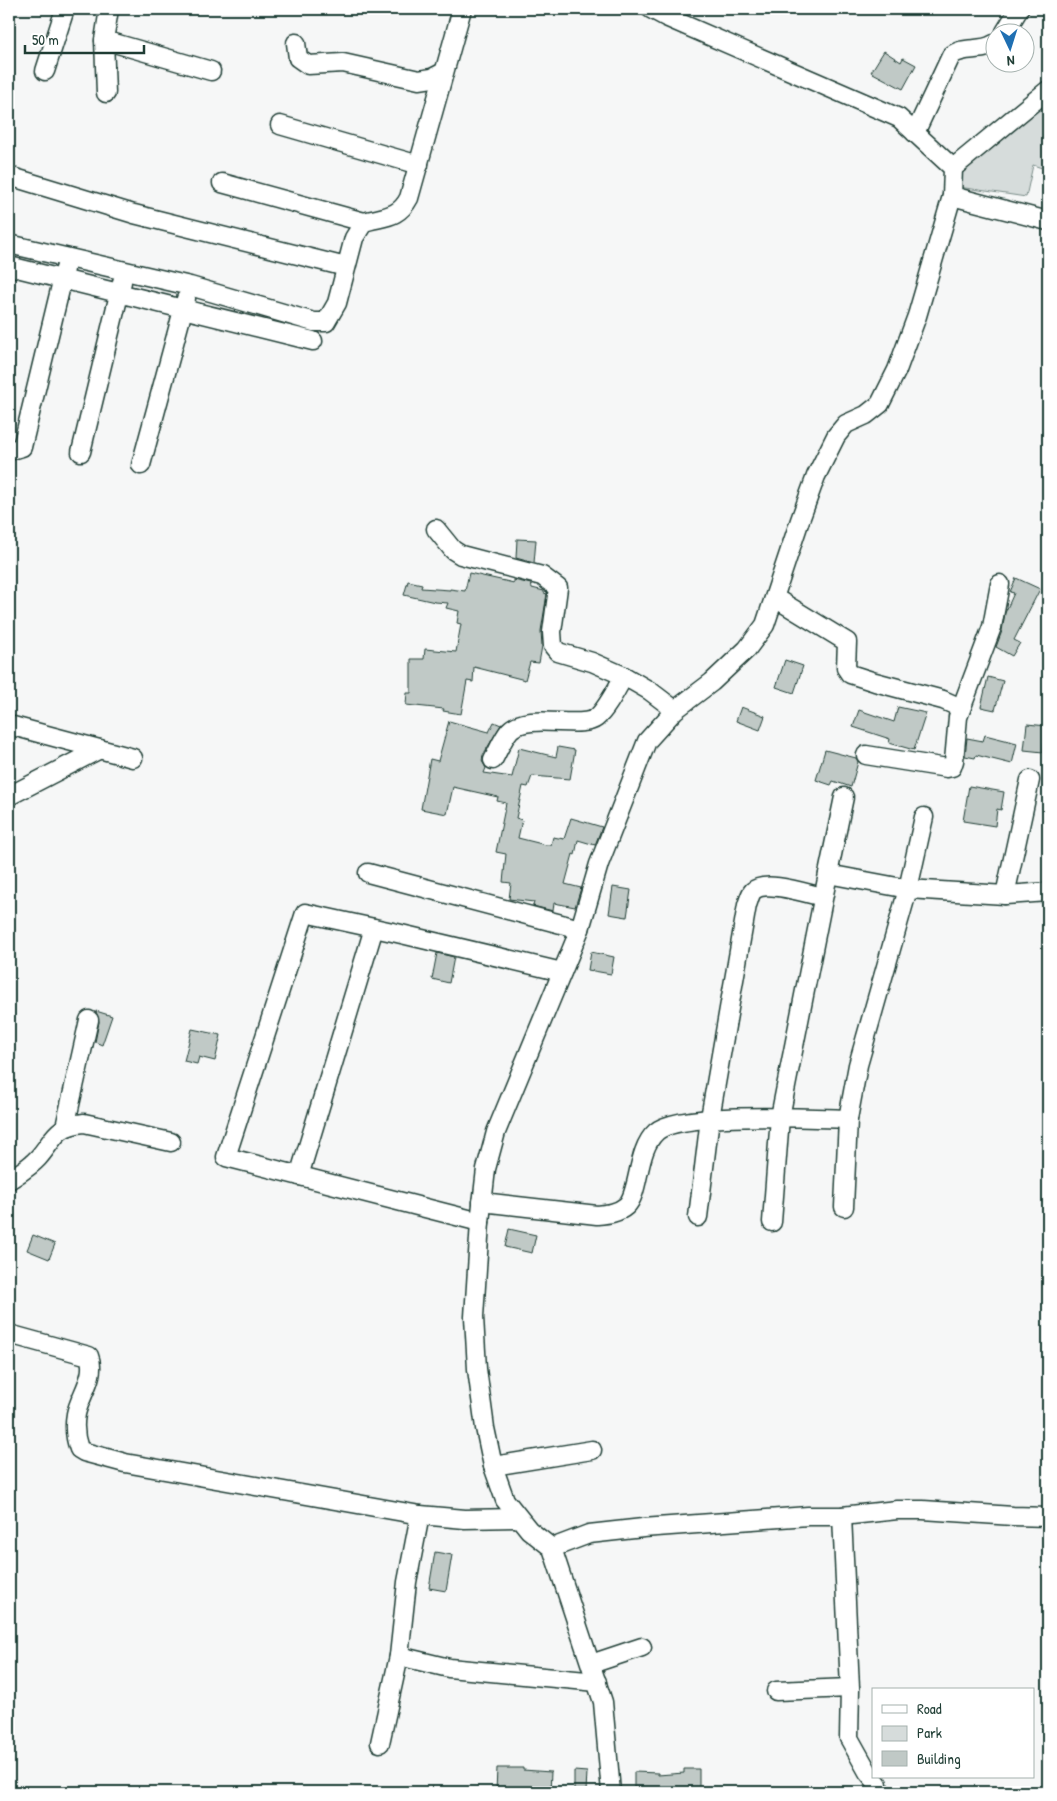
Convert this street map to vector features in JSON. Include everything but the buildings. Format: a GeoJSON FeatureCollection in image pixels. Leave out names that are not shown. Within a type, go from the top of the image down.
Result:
{"type":"FeatureCollection","features":[{"type":"Feature","properties":{"kind":"street"},"geometry":{"type":"LineString","coordinates":[[45,71],[65,9]]}},
{"type":"Feature","properties":{"kind":"street"},"geometry":{"type":"LineString","coordinates":[[106,93],[104,40],[109,9]]}},
{"type":"Feature","properties":{"kind":"street"},"geometry":{"type":"LineString","coordinates":[[222,183],[364,222],[393,215],[402,209],[409,198],[419,165],[462,9]]}},
{"type":"Feature","properties":{"kind":"street"},"geometry":{"type":"LineString","coordinates":[[651,9],[898,118],[953,168]]}},
{"type":"Feature","properties":{"kind":"street"},"geometry":{"type":"LineString","coordinates":[[1011,22],[1019,9]]}},
{"type":"Feature","properties":{"kind":"street"},"geometry":{"type":"LineString","coordinates":[[104,40],[211,71]]}},
{"type":"Feature","properties":{"kind":"street"},"geometry":{"type":"LineString","coordinates":[[296,43],[298,58],[308,65],[343,63],[420,80],[432,78],[444,72]]}},
{"type":"Feature","properties":{"kind":"street"},"geometry":{"type":"LineString","coordinates":[[915,133],[950,56],[959,51],[984,48]]}},
{"type":"Feature","properties":{"kind":"street"},"geometry":{"type":"LineString","coordinates":[[611,1792],[603,1702],[552,1548],[529,1530],[505,1500],[493,1466],[485,1428],[476,1369],[474,1317],[480,1222],[486,1169],[496,1132],[580,929],[599,864],[647,741],[675,710],[712,682],[747,649],[765,625],[816,476],[836,436],[846,424],[866,415],[880,404],[897,370],[917,316],[952,196],[953,168],[1048,90]]}},
{"type":"Feature","properties":{"kind":"street"},"geometry":{"type":"LineString","coordinates":[[280,125],[419,165]]}},
{"type":"Feature","properties":{"kind":"street"},"geometry":{"type":"LineString","coordinates":[[9,176],[134,214],[346,267]]}},
{"type":"Feature","properties":{"kind":"street"},"geometry":{"type":"LineString","coordinates":[[952,196],[1048,221]]}},
{"type":"Feature","properties":{"kind":"street"},"geometry":{"type":"LineString","coordinates":[[10,248],[67,258],[190,286],[320,323],[326,322],[335,309],[354,238],[364,222]]}},
{"type":"Feature","properties":{"kind":"street"},"geometry":{"type":"LineString","coordinates":[[9,451],[22,447],[67,258]]}},
{"type":"Feature","properties":{"kind":"street"},"geometry":{"type":"LineString","coordinates":[[9,266],[313,341]]}},
{"type":"Feature","properties":{"kind":"street"},"geometry":{"type":"LineString","coordinates":[[81,452],[124,272]]}},
{"type":"Feature","properties":{"kind":"street"},"geometry":{"type":"LineString","coordinates":[[141,465],[190,286]]}},
{"type":"Feature","properties":{"kind":"street"},"geometry":{"type":"LineString","coordinates":[[436,529],[453,550],[461,555],[542,576],[547,579],[558,588],[552,637],[553,646],[558,652],[592,662],[624,676],[675,710]]}},
{"type":"Feature","properties":{"kind":"street"},"geometry":{"type":"LineString","coordinates":[[866,755],[947,768],[952,767],[958,717],[992,627],[1000,584]]}},
{"type":"Feature","properties":{"kind":"street"},"geometry":{"type":"LineString","coordinates":[[775,598],[847,642],[846,668],[850,674],[944,700],[961,708]]}},
{"type":"Feature","properties":{"kind":"street"},"geometry":{"type":"LineString","coordinates":[[493,760],[510,730],[523,723],[582,722],[595,719],[601,713],[624,676]]}},
{"type":"Feature","properties":{"kind":"street"},"geometry":{"type":"LineString","coordinates":[[9,725],[133,758]]}},
{"type":"Feature","properties":{"kind":"street"},"geometry":{"type":"LineString","coordinates":[[10,794],[100,749]]}},
{"type":"Feature","properties":{"kind":"street"},"geometry":{"type":"LineString","coordinates":[[1005,895],[1030,780]]}},
{"type":"Feature","properties":{"kind":"street"},"geometry":{"type":"LineString","coordinates":[[772,1222],[780,1117],[844,797]]}},
{"type":"Feature","properties":{"kind":"street"},"geometry":{"type":"LineString","coordinates":[[844,1207],[848,1119],[858,1065],[908,889],[924,817]]}},
{"type":"Feature","properties":{"kind":"street"},"geometry":{"type":"LineString","coordinates":[[368,873],[580,929]]}},
{"type":"Feature","properties":{"kind":"street"},"geometry":{"type":"LineString","coordinates":[[828,874],[908,889],[1005,895],[1048,892]]}},
{"type":"Feature","properties":{"kind":"street"},"geometry":{"type":"LineString","coordinates":[[698,1217],[710,1118],[747,905],[751,892],[758,886],[769,886],[824,897]]}},
{"type":"Feature","properties":{"kind":"street"},"geometry":{"type":"LineString","coordinates":[[480,1222],[226,1157],[304,913],[562,972]]}},
{"type":"Feature","properties":{"kind":"street"},"geometry":{"type":"LineString","coordinates":[[299,1176],[374,928]]}},
{"type":"Feature","properties":{"kind":"street"},"geometry":{"type":"LineString","coordinates":[[65,1127],[89,1020]]}},
{"type":"Feature","properties":{"kind":"street"},"geometry":{"type":"LineString","coordinates":[[482,1202],[597,1215],[613,1213],[627,1205],[632,1195],[646,1147],[656,1131],[672,1125],[710,1118],[780,1117],[848,1119]]}},
{"type":"Feature","properties":{"kind":"street"},"geometry":{"type":"LineString","coordinates":[[9,1180],[37,1159],[58,1131],[65,1127],[84,1123],[171,1142]]}},
{"type":"Feature","properties":{"kind":"street"},"geometry":{"type":"LineString","coordinates":[[9,1334],[89,1356],[92,1364],[90,1374],[76,1413],[77,1443],[79,1449],[84,1452],[125,1462],[420,1515],[465,1519],[518,1518]]}},
{"type":"Feature","properties":{"kind":"street"},"geometry":{"type":"LineString","coordinates":[[493,1466],[592,1450]]}},
{"type":"Feature","properties":{"kind":"street"},"geometry":{"type":"LineString","coordinates":[[552,1548],[589,1534],[643,1528],[808,1516],[842,1516],[923,1510],[1048,1517]]}},
{"type":"Feature","properties":{"kind":"street"},"geometry":{"type":"LineString","coordinates":[[380,1743],[399,1656],[407,1582],[420,1515]]}},
{"type":"Feature","properties":{"kind":"street"},"geometry":{"type":"LineString","coordinates":[[842,1516],[850,1688],[849,1738],[872,1777]]}},
{"type":"Feature","properties":{"kind":"street"},"geometry":{"type":"LineString","coordinates":[[591,1664],[642,1648]]}},
{"type":"Feature","properties":{"kind":"street"},"geometry":{"type":"LineString","coordinates":[[399,1656],[449,1668],[597,1682]]}},
{"type":"Feature","properties":{"kind":"street"},"geometry":{"type":"LineString","coordinates":[[776,1691],[850,1688]]}},
{"type":"Feature","properties":{"kind":"street"},"geometry":{"type":"LineString","coordinates":[[873,1778],[878,1784],[878,1792]]}},
{"type":"Feature","properties":{"kind":"green space"},"geometry":{"type":"Polygon","coordinates":[[[1048,84],[1048,170],[1033,165],[1026,197],[959,187],[958,159],[1048,84]]]}}]}
